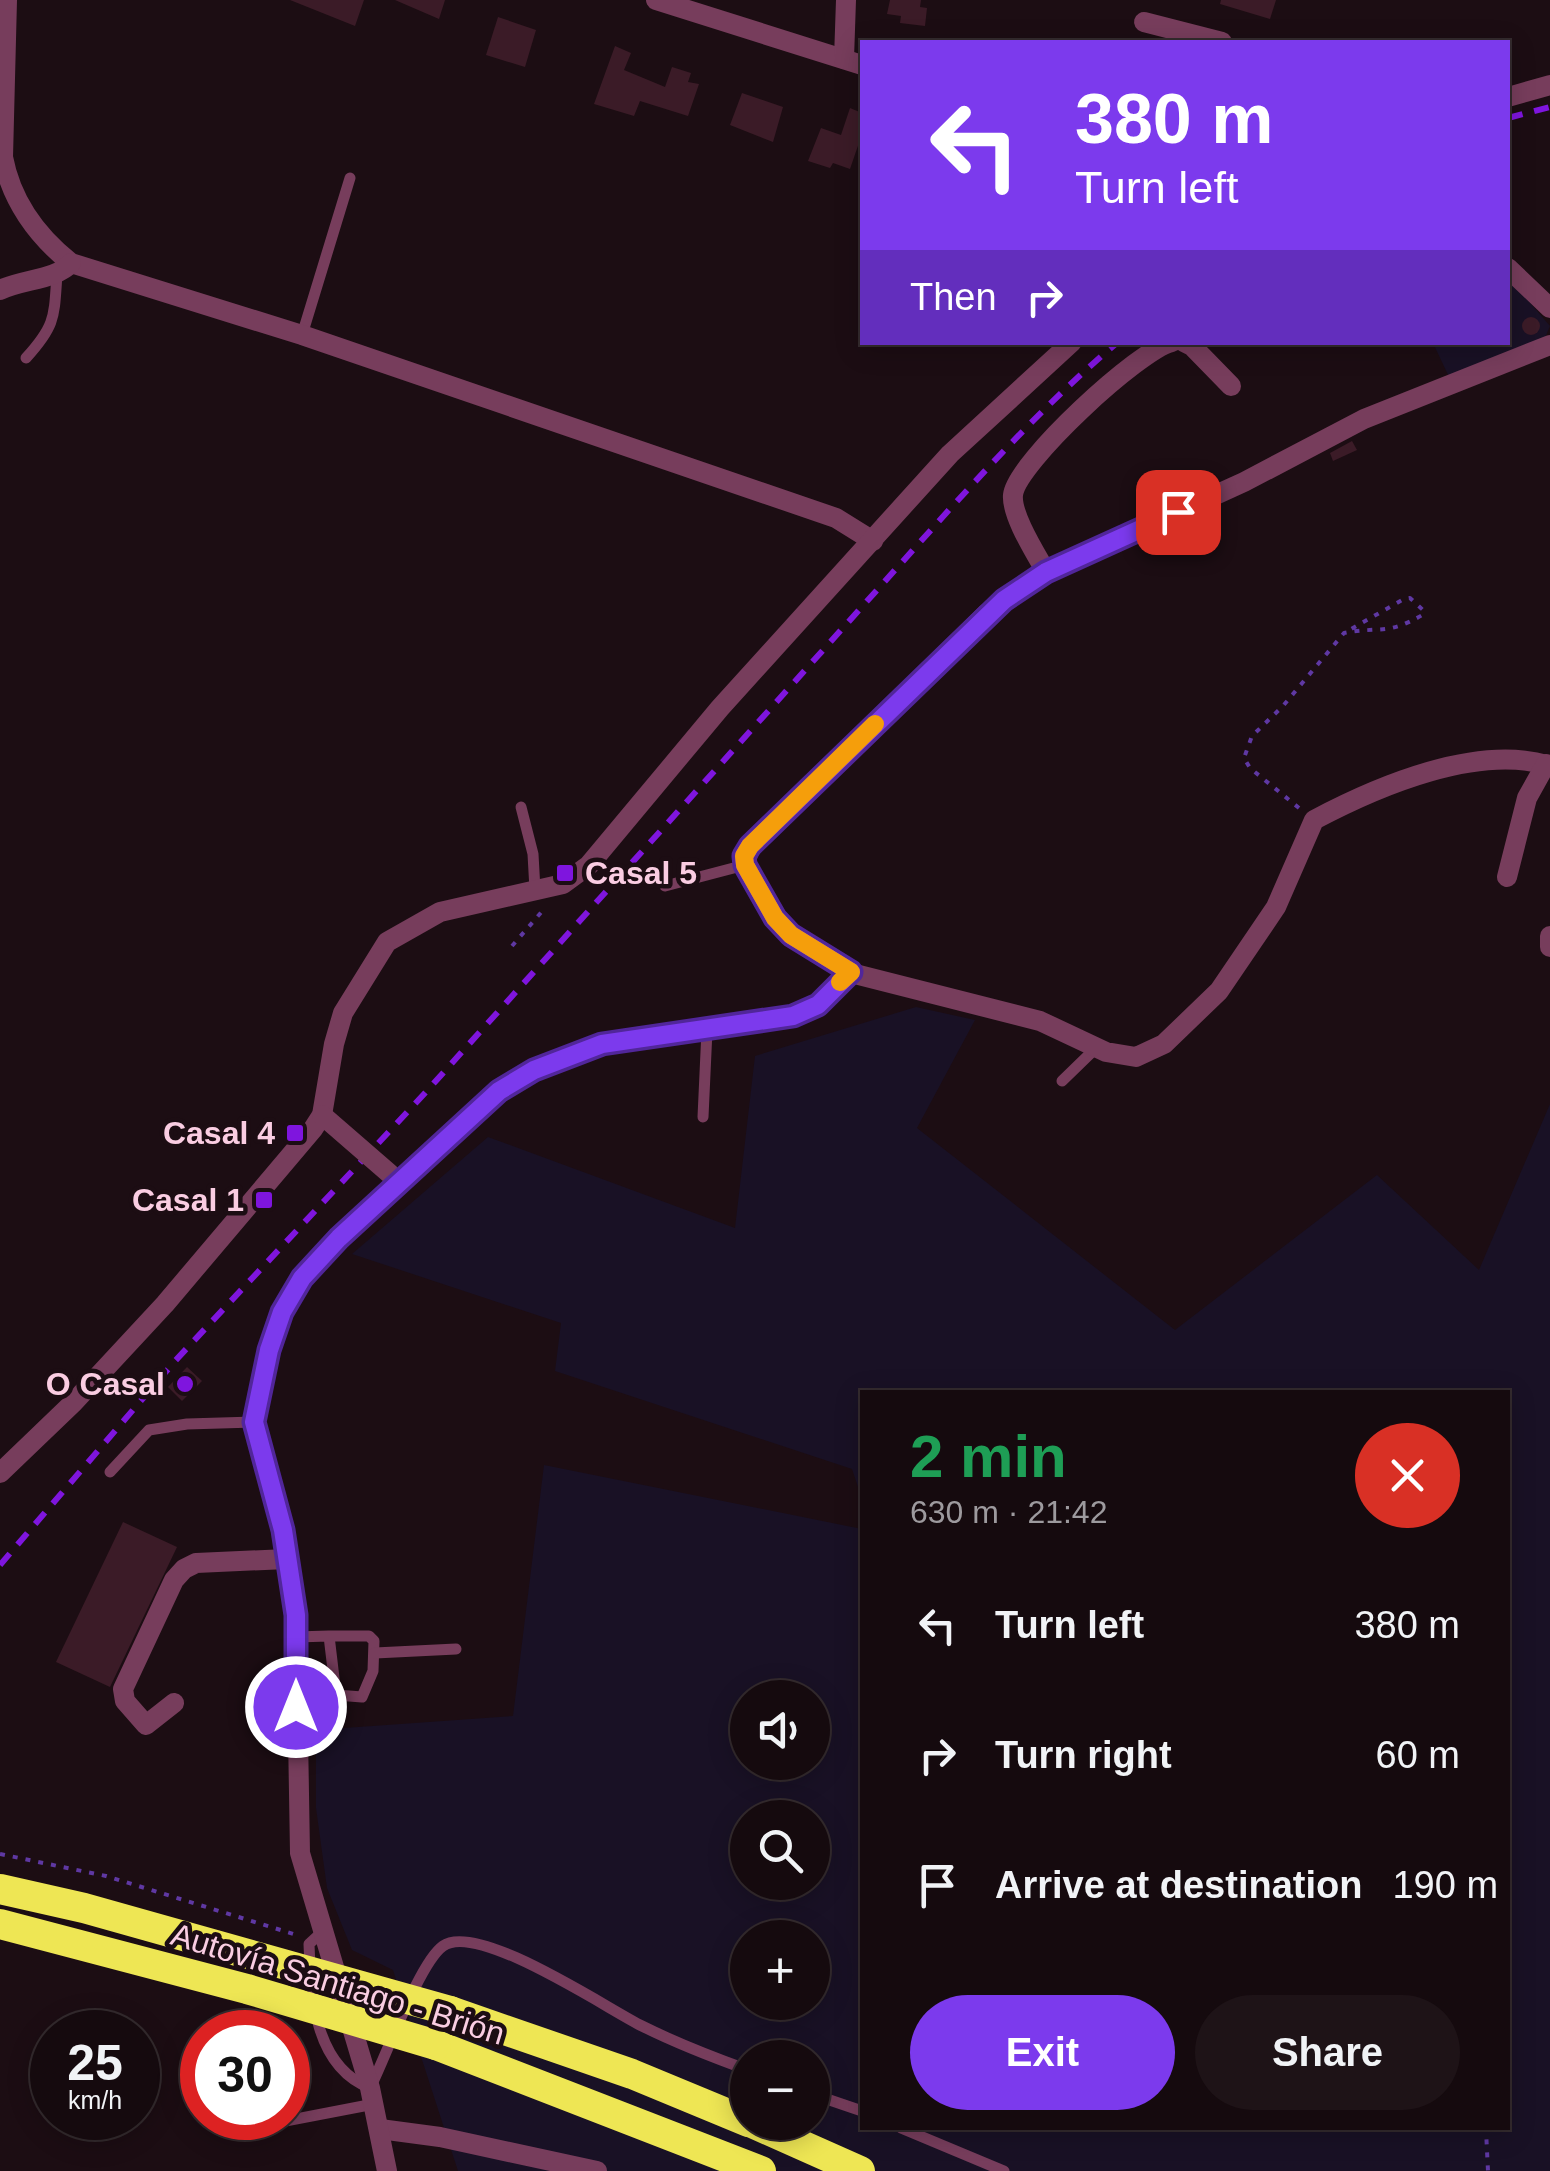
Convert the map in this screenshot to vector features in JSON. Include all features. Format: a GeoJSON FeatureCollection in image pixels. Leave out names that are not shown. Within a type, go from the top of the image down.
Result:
{"type":"FeatureCollection","features":[{"type":"Feature","properties":{"kind":"highway","name":"Autovía Santiago - Brión"},"geometry":{"type":"LineString","coordinates":[[0,1888],[450,2011],[632,2074],[730,2114]]}},
{"type":"Feature","properties":{"kind":"highway","name":"Autovía Santiago - Brión"},"geometry":{"type":"LineString","coordinates":[[0,1924],[247,1989],[436,2045],[761,2171]]}},
{"type":"Feature","properties":{"kind":"highway","name":"Autovía Santiago - Brión"},"geometry":{"type":"LineString","coordinates":[[790,2140],[860,2171]]}},
{"type":"Feature","properties":{"kind":"street"},"geometry":{"type":"LineString","coordinates":[[7,0],[3,157],[6,176],[24,212],[56,250],[64,268]]}},
{"type":"Feature","properties":{"kind":"street"},"geometry":{"type":"LineString","coordinates":[[656,0],[853,62],[846,0]]}},
{"type":"Feature","properties":{"kind":"street"},"geometry":{"type":"LineString","coordinates":[[1144,22],[1184,38]]}},
{"type":"Feature","properties":{"kind":"street"},"geometry":{"type":"LineString","coordinates":[[1510,96],[1550,85]]}},
{"type":"Feature","properties":{"kind":"street"},"geometry":{"type":"LineString","coordinates":[[0,290],[64,268],[302,335],[836,518],[873,540]]}},
{"type":"Feature","properties":{"kind":"street"},"geometry":{"type":"LineString","coordinates":[[1510,270],[1550,308]]}},
{"type":"Feature","properties":{"kind":"street"},"geometry":{"type":"LineString","coordinates":[[0,1473],[74,1402],[165,1304],[298,1149],[322,1115],[343,1013],[387,942],[440,912],[563,884],[590,865],[707,722],[950,454],[1069,345]]}},
{"type":"Feature","properties":{"kind":"street"},"geometry":{"type":"LineString","coordinates":[[1046,572],[1014,506],[1016,485],[1031,460],[1121,374],[1164,345]]}},
{"type":"Feature","properties":{"kind":"street"},"geometry":{"type":"LineString","coordinates":[[1190,345],[1232,386]]}},
{"type":"Feature","properties":{"kind":"street"},"geometry":{"type":"LineString","coordinates":[[1506,877],[1528,798],[1548,765],[1516,756],[1404,776],[1314,820],[1276,907],[1219,991],[1164,1044],[1144,1055],[1128,1057],[1096,1048],[1040,1022],[851,972],[791,935],[775,918],[745,865],[744,856],[986,614],[1046,572],[1244,482],[1364,419],[1550,345]]}},
{"type":"Feature","properties":{"kind":"street"},"geometry":{"type":"LineString","coordinates":[[1550,936],[1550,946]]}},
{"type":"Feature","properties":{"kind":"street"},"geometry":{"type":"LineString","coordinates":[[387,2171],[372,2096],[318,1934],[300,1852],[296,1637],[283,1530],[254,1422],[269,1350],[282,1312],[302,1278],[396,1178],[499,1091],[534,1070],[602,1044],[793,1016],[818,1005],[851,972]]}},
{"type":"Feature","properties":{"kind":"street"},"geometry":{"type":"LineString","coordinates":[[322,1115],[396,1178]]}},
{"type":"Feature","properties":{"kind":"street"},"geometry":{"type":"LineString","coordinates":[[174,1703],[146,1726],[125,1702],[123,1688],[174,1580],[184,1569],[196,1564],[287,1560]]}},
{"type":"Feature","properties":{"kind":"street"},"geometry":{"type":"LineString","coordinates":[[380,2128],[596,2171]]}},
{"type":"Feature","properties":{"kind":"lane"},"geometry":{"type":"LineString","coordinates":[[302,335],[350,178]]}},
{"type":"Feature","properties":{"kind":"lane"},"geometry":{"type":"LineString","coordinates":[[26,358],[53,321],[64,268]]}},
{"type":"Feature","properties":{"kind":"lane"},"geometry":{"type":"LineString","coordinates":[[521,808],[533,854],[536,890]]}},
{"type":"Feature","properties":{"kind":"lane"},"geometry":{"type":"LineString","coordinates":[[665,886],[745,865]]}},
{"type":"Feature","properties":{"kind":"lane"},"geometry":{"type":"LineString","coordinates":[[703,1117],[707,1030]]}},
{"type":"Feature","properties":{"kind":"lane"},"geometry":{"type":"LineString","coordinates":[[1062,1080],[1096,1048]]}},
{"type":"Feature","properties":{"kind":"lane"},"geometry":{"type":"LineString","coordinates":[[110,1472],[149,1430],[176,1424],[254,1422]]}},
{"type":"Feature","properties":{"kind":"lane"},"geometry":{"type":"LineString","coordinates":[[296,1637],[328,1636],[369,1636],[374,1641],[375,1653],[362,1697],[336,1695],[328,1636]]}},
{"type":"Feature","properties":{"kind":"lane"},"geometry":{"type":"LineString","coordinates":[[375,1653],[456,1649]]}},
{"type":"Feature","properties":{"kind":"lane"},"geometry":{"type":"LineString","coordinates":[[318,1934],[309,1944],[319,2031],[335,2064],[372,2096]]}},
{"type":"Feature","properties":{"kind":"lane"},"geometry":{"type":"LineString","coordinates":[[372,2096],[423,1973],[444,1945],[457,1941],[492,1947],[641,2026],[730,2063]]}},
{"type":"Feature","properties":{"kind":"lane"},"geometry":{"type":"LineString","coordinates":[[310,2113],[372,2096]]}},
{"type":"Feature","properties":{"kind":"lane"},"geometry":{"type":"LineString","coordinates":[[830,2100],[860,2110]]}},
{"type":"Feature","properties":{"kind":"lane"},"geometry":{"type":"LineString","coordinates":[[906,2130],[1004,2171]]}},
{"type":"Feature","properties":{"kind":"path"},"geometry":{"type":"LineString","coordinates":[[1314,820],[1250,768],[1244,758],[1252,736],[1344,633],[1404,599],[1410,598],[1423,610],[1418,618],[1386,631],[1344,633]]}},
{"type":"Feature","properties":{"kind":"path"},"geometry":{"type":"LineString","coordinates":[[512,946],[563,884]]}},
{"type":"Feature","properties":{"kind":"path"},"geometry":{"type":"LineString","coordinates":[[0,1854],[106,1876],[254,1920],[281,1932],[318,1934]]}},
{"type":"Feature","properties":{"kind":"path"},"geometry":{"type":"LineString","coordinates":[[1486,2130],[1488,2171]]}},
{"type":"Feature","properties":{"kind":"shaded area"},"geometry":{"type":"Polygon","coordinates":[[[1510,279],[1550,326],[1544,340],[1450,379],[1434,345],[1510,345],[1510,279]]]}},
{"type":"Feature","properties":{"kind":"shaded area"},"geometry":{"type":"Polygon","coordinates":[[[916,1007],[975,1020],[917,1128],[1175,1330],[1377,1175],[1479,1270],[1550,1104],[1550,2171],[458,2171],[393,1970],[352,1950],[327,1888],[316,1808],[316,1730],[513,1716],[544,1465],[860,1529],[860,2130],[1510,2130],[1510,1390],[860,1390],[860,1493],[852,1469],[555,1371],[561,1323],[352,1254],[488,1137],[735,1228],[755,1056],[916,1007]]]}},
{"type":"Feature","properties":{"kind":"building"},"geometry":{"type":"Polygon","coordinates":[[[290,0],[364,0],[355,26],[290,0]]]}},
{"type":"Feature","properties":{"kind":"building"},"geometry":{"type":"Polygon","coordinates":[[[395,0],[445,0],[439,19],[395,0]]]}},
{"type":"Feature","properties":{"kind":"building"},"geometry":{"type":"Polygon","coordinates":[[[890,0],[921,0],[920,7],[927,8],[925,26],[900,23],[901,16],[887,14],[890,0]]]}},
{"type":"Feature","properties":{"kind":"building"},"geometry":{"type":"Polygon","coordinates":[[[1221,0],[1276,0],[1270,19],[1220,4],[1221,0]]]}},
{"type":"Feature","properties":{"kind":"building"},"geometry":{"type":"Polygon","coordinates":[[[498,17],[536,30],[525,67],[486,55],[498,17]]]}},
{"type":"Feature","properties":{"kind":"building"},"geometry":{"type":"Polygon","coordinates":[[[615,46],[631,53],[624,70],[665,87],[672,67],[691,73],[688,82],[699,84],[688,116],[640,101],[634,116],[594,104],[615,46]]]}},
{"type":"Feature","properties":{"kind":"building"},"geometry":{"type":"Polygon","coordinates":[[[742,93],[783,107],[773,142],[730,125],[742,93]]]}},
{"type":"Feature","properties":{"kind":"building"},"geometry":{"type":"Polygon","coordinates":[[[850,108],[860,112],[860,140],[850,169],[808,161],[821,128],[841,135],[850,108]]]}},
{"type":"Feature","properties":{"kind":"building"},"geometry":{"type":"Polygon","coordinates":[[[1531,317],[1538,319],[1538,333],[1531,335],[1524,333],[1522,326],[1524,319],[1531,317]]]}},
{"type":"Feature","properties":{"kind":"building"},"geometry":{"type":"Polygon","coordinates":[[[1352,441],[1357,450],[1333,461],[1330,453],[1352,441]]]}},
{"type":"Feature","properties":{"kind":"building","name":"O Casal"},"geometry":{"type":"Polygon","coordinates":[[[187,1367],[202,1381],[182,1401],[168,1387],[187,1367]]]}},
{"type":"Feature","properties":{"kind":"building"},"geometry":{"type":"Polygon","coordinates":[[[123,1522],[177,1547],[110,1687],[56,1662],[123,1522]]]}},
{"type":"Feature","properties":{"kind":"railway"},"geometry":{"type":"LineString","coordinates":[[1510,117],[1550,107]]}},
{"type":"Feature","properties":{"kind":"railway"},"geometry":{"type":"LineString","coordinates":[[0,1565],[175,1361],[425,1093],[948,511],[1051,403],[1115,345]]}},
{"type":"Feature","properties":{"kind":"slow traffic"},"geometry":{"type":"LineString","coordinates":[[840,982],[851,972],[791,935],[775,918],[745,865],[744,856],[875,724]]}},
{"type":"Feature","properties":{"kind":"place","name":"Casal 5"},"geometry":{"type":"Point","coordinates":[565,873]}},
{"type":"Feature","properties":{"kind":"place","name":"Casal 4"},"geometry":{"type":"Point","coordinates":[295,1133]}},
{"type":"Feature","properties":{"kind":"place","name":"Casal 1"},"geometry":{"type":"Point","coordinates":[264,1200]}},
{"type":"Feature","properties":{"kind":"place","name":"O Casal"},"geometry":{"type":"Point","coordinates":[185,1384]}},
{"type":"Feature","properties":{"kind":"route"},"geometry":{"type":"LineString","coordinates":[[296,1707],[296,1615],[283,1530],[254,1422],[269,1350],[282,1312],[302,1278],[339,1238],[499,1091],[534,1070],[602,1044],[752,1024],[793,1016],[818,1005],[851,972],[791,935],[775,918],[745,865],[744,856],[750,846],[986,614],[1046,572],[1178,512]]}}]}
